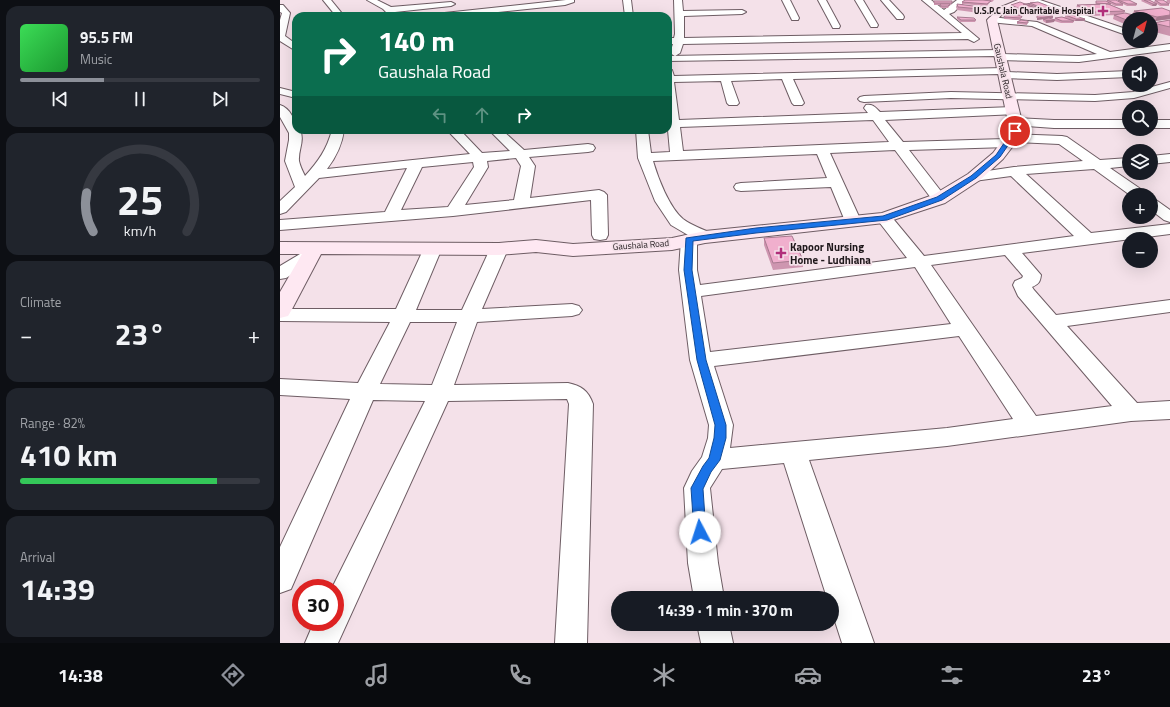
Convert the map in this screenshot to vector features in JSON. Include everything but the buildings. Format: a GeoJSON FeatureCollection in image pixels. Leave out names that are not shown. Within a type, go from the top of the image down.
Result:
{"type":"FeatureCollection","features":[{"type":"Feature","properties":{"kind":"street"},"geometry":{"type":"LineString","coordinates":[[326,0],[336,12]]}},
{"type":"Feature","properties":{"kind":"street"},"geometry":{"type":"LineString","coordinates":[[371,0],[381,4],[391,12]]}},
{"type":"Feature","properties":{"kind":"street"},"geometry":{"type":"LineString","coordinates":[[381,4],[406,0]]}},
{"type":"Feature","properties":{"kind":"street"},"geometry":{"type":"LineString","coordinates":[[481,12],[487,10],[556,7],[568,3],[570,0]]}},
{"type":"Feature","properties":{"kind":"street"},"geometry":{"type":"LineString","coordinates":[[627,0],[628,12]]}},
{"type":"Feature","properties":{"kind":"street"},"geometry":{"type":"LineString","coordinates":[[672,58],[676,52],[678,40],[683,27],[678,0]]}},
{"type":"Feature","properties":{"kind":"street"},"geometry":{"type":"LineString","coordinates":[[786,0],[794,23]]}},
{"type":"Feature","properties":{"kind":"street"},"geometry":{"type":"LineString","coordinates":[[822,0],[836,26]]}},
{"type":"Feature","properties":{"kind":"street"},"geometry":{"type":"LineString","coordinates":[[859,0],[874,25]]}},
{"type":"Feature","properties":{"kind":"street"},"geometry":{"type":"LineString","coordinates":[[885,0],[900,22]]}},
{"type":"Feature","properties":{"kind":"street"},"geometry":{"type":"LineString","coordinates":[[926,0],[1001,61]]}},
{"type":"Feature","properties":{"kind":"street"},"geometry":{"type":"LineString","coordinates":[[943,14],[951,10],[962,0]]}},
{"type":"Feature","properties":{"kind":"street"},"geometry":{"type":"LineString","coordinates":[[992,20],[1002,10],[1010,5],[1031,0],[1122,32]]}},
{"type":"Feature","properties":{"kind":"street"},"geometry":{"type":"LineString","coordinates":[[1042,0],[1122,27]]}},
{"type":"Feature","properties":{"kind":"street"},"geometry":{"type":"LineString","coordinates":[[479,1],[487,10]]}},
{"type":"Feature","properties":{"kind":"street"},"geometry":{"type":"LineString","coordinates":[[399,12],[459,3]]}},
{"type":"Feature","properties":{"kind":"street"},"geometry":{"type":"LineString","coordinates":[[280,7],[286,13],[280,37]]}},
{"type":"Feature","properties":{"kind":"street"},"geometry":{"type":"LineString","coordinates":[[680,14],[707,10],[742,13]]}},
{"type":"Feature","properties":{"kind":"street"},"geometry":{"type":"LineString","coordinates":[[1026,22],[1028,18],[1071,13]]}},
{"type":"Feature","properties":{"kind":"street"},"geometry":{"type":"LineString","coordinates":[[992,20],[1026,22],[1109,56]]}},
{"type":"Feature","properties":{"kind":"street","name":"Gaushala Road"},"geometry":{"type":"LineString","coordinates":[[280,248],[313,251],[499,248],[685,238],[884,218],[940,198],[974,177],[998,156],[1015,131],[1014,116],[1008,96],[992,20]]}},
{"type":"Feature","properties":{"kind":"street"},"geometry":{"type":"LineString","coordinates":[[1076,25],[1098,23]]}},
{"type":"Feature","properties":{"kind":"street"},"geometry":{"type":"LineString","coordinates":[[940,24],[955,24]]}},
{"type":"Feature","properties":{"kind":"street"},"geometry":{"type":"LineString","coordinates":[[1043,28],[1062,26]]}},
{"type":"Feature","properties":{"kind":"street"},"geometry":{"type":"LineString","coordinates":[[672,27],[683,27]]}},
{"type":"Feature","properties":{"kind":"street"},"geometry":{"type":"LineString","coordinates":[[1108,36],[1122,35]]}},
{"type":"Feature","properties":{"kind":"street"},"geometry":{"type":"LineString","coordinates":[[280,37],[292,36]]}},
{"type":"Feature","properties":{"kind":"street"},"geometry":{"type":"LineString","coordinates":[[672,41],[969,36]]}},
{"type":"Feature","properties":{"kind":"street"},"geometry":{"type":"LineString","coordinates":[[280,37],[292,45]]}},
{"type":"Feature","properties":{"kind":"street"},"geometry":{"type":"LineString","coordinates":[[1158,41],[1170,43]]}},
{"type":"Feature","properties":{"kind":"street"},"geometry":{"type":"LineString","coordinates":[[1158,41],[1170,47]]}},
{"type":"Feature","properties":{"kind":"street"},"geometry":{"type":"LineString","coordinates":[[1113,46],[1132,52]]}},
{"type":"Feature","properties":{"kind":"street"},"geometry":{"type":"LineString","coordinates":[[672,62],[1001,61],[1098,57],[1170,47]]}},
{"type":"Feature","properties":{"kind":"street"},"geometry":{"type":"LineString","coordinates":[[1098,57],[1122,70]]}},
{"type":"Feature","properties":{"kind":"street"},"geometry":{"type":"LineString","coordinates":[[672,77],[725,78],[848,75],[1001,61],[1057,76],[1122,74]]}},
{"type":"Feature","properties":{"kind":"street"},"geometry":{"type":"LineString","coordinates":[[848,75],[898,146],[940,198]]}},
{"type":"Feature","properties":{"kind":"street"},"geometry":{"type":"LineString","coordinates":[[786,76],[798,103]]}},
{"type":"Feature","properties":{"kind":"street"},"geometry":{"type":"LineString","coordinates":[[725,78],[733,103]]}},
{"type":"Feature","properties":{"kind":"street"},"geometry":{"type":"LineString","coordinates":[[1158,86],[1170,85]]}},
{"type":"Feature","properties":{"kind":"street"},"geometry":{"type":"LineString","coordinates":[[280,91],[292,94]]}},
{"type":"Feature","properties":{"kind":"street"},"geometry":{"type":"LineString","coordinates":[[864,99],[951,95],[1095,98],[1134,95],[1141,92]]}},
{"type":"Feature","properties":{"kind":"street"},"geometry":{"type":"LineString","coordinates":[[280,103],[292,101]]}},
{"type":"Feature","properties":{"kind":"street"},"geometry":{"type":"LineString","coordinates":[[672,108],[677,156]]}},
{"type":"Feature","properties":{"kind":"street"},"geometry":{"type":"LineString","coordinates":[[280,109],[292,126]]}},
{"type":"Feature","properties":{"kind":"street"},"geometry":{"type":"LineString","coordinates":[[674,124],[876,116],[1014,116],[1047,124],[1122,124]]}},
{"type":"Feature","properties":{"kind":"street"},"geometry":{"type":"LineString","coordinates":[[1158,124],[1170,124]]}},
{"type":"Feature","properties":{"kind":"street"},"geometry":{"type":"LineString","coordinates":[[295,134],[296,140],[292,161],[302,187]]}},
{"type":"Feature","properties":{"kind":"street"},"geometry":{"type":"LineString","coordinates":[[280,209],[316,174],[331,154],[337,134]]}},
{"type":"Feature","properties":{"kind":"street"},"geometry":{"type":"LineString","coordinates":[[453,211],[480,167],[479,157],[456,134]]}},
{"type":"Feature","properties":{"kind":"street"},"geometry":{"type":"LineString","coordinates":[[499,134],[520,153],[528,166],[521,204]]}},
{"type":"Feature","properties":{"kind":"street"},"geometry":{"type":"LineString","coordinates":[[642,134],[645,157],[660,195],[671,215],[683,226],[701,360],[721,425],[720,438],[714,460],[707,469],[697,488],[703,563],[708,591]]}},
{"type":"Feature","properties":{"kind":"street"},"geometry":{"type":"LineString","coordinates":[[645,157],[1010,140],[1061,140],[1098,164],[1131,188]]}},
{"type":"Feature","properties":{"kind":"street"},"geometry":{"type":"LineString","coordinates":[[316,174],[520,153],[588,148]]}},
{"type":"Feature","properties":{"kind":"street"},"geometry":{"type":"LineString","coordinates":[[822,149],[854,221]]}},
{"type":"Feature","properties":{"kind":"street"},"geometry":{"type":"LineString","coordinates":[[1158,159],[1170,158]]}},
{"type":"Feature","properties":{"kind":"street"},"geometry":{"type":"LineString","coordinates":[[974,177],[1014,171],[1122,162]]}},
{"type":"Feature","properties":{"kind":"street"},"geometry":{"type":"LineString","coordinates":[[391,216],[417,163]]}},
{"type":"Feature","properties":{"kind":"street"},"geometry":{"type":"LineString","coordinates":[[1014,171],[1087,239]]}},
{"type":"Feature","properties":{"kind":"street"},"geometry":{"type":"LineString","coordinates":[[741,186],[836,182]]}},
{"type":"Feature","properties":{"kind":"street"},"geometry":{"type":"LineString","coordinates":[[280,225],[453,211],[599,195],[600,235]]}},
{"type":"Feature","properties":{"kind":"street"},"geometry":{"type":"LineString","coordinates":[[1158,208],[1170,217]]}},
{"type":"Feature","properties":{"kind":"street"},"geometry":{"type":"LineString","coordinates":[[884,218],[920,262],[964,330],[1029,425]]}},
{"type":"Feature","properties":{"kind":"street"},"geometry":{"type":"LineString","coordinates":[[691,292],[1170,229]]}},
{"type":"Feature","properties":{"kind":"street"},"geometry":{"type":"LineString","coordinates":[[571,243],[600,235],[685,238]]}},
{"type":"Feature","properties":{"kind":"street"},"geometry":{"type":"LineString","coordinates":[[280,579],[365,392],[404,314],[434,248]]}},
{"type":"Feature","properties":{"kind":"street"},"geometry":{"type":"LineString","coordinates":[[344,595],[440,393],[469,316],[499,248]]}},
{"type":"Feature","properties":{"kind":"street"},"geometry":{"type":"LineString","coordinates":[[1009,249],[1032,275],[1032,280],[1024,283],[1022,287],[1131,412]]}},
{"type":"Feature","properties":{"kind":"street"},"geometry":{"type":"LineString","coordinates":[[280,274],[313,251]]}},
{"type":"Feature","properties":{"kind":"street"},"geometry":{"type":"LineString","coordinates":[[280,311],[313,251]]}},
{"type":"Feature","properties":{"kind":"street"},"geometry":{"type":"LineString","coordinates":[[1051,322],[1170,306]]}},
{"type":"Feature","properties":{"kind":"street"},"geometry":{"type":"LineString","coordinates":[[280,315],[404,314],[469,316],[572,310]]}},
{"type":"Feature","properties":{"kind":"street"},"geometry":{"type":"LineString","coordinates":[[701,360],[964,330]]}},
{"type":"Feature","properties":{"kind":"street"},"geometry":{"type":"LineString","coordinates":[[280,387],[365,392],[440,393],[568,391],[576,393],[581,404],[571,643]]}},
{"type":"Feature","properties":{"kind":"street"},"geometry":{"type":"LineString","coordinates":[[714,460],[939,438],[1131,412],[1170,410]]}},
{"type":"Feature","properties":{"kind":"street"},"geometry":{"type":"LineString","coordinates":[[793,452],[858,643]]}},
{"type":"Feature","properties":{"kind":"street"},"geometry":{"type":"LineString","coordinates":[[322,643],[328,631]]}},
{"type":"Feature","properties":{"kind":"street"},"geometry":{"type":"LineString","coordinates":[[714,631],[717,643]]}},
{"type":"Feature","properties":{"kind":"place","name":"U.S.P.C Jain Charitable Hospital"},"geometry":{"type":"Point","coordinates":[1103,11]}},
{"type":"Feature","properties":{"kind":"place","name":"Kapoor Nursing Home - Ludhiana"},"geometry":{"type":"Point","coordinates":[781,253]}},
{"type":"Feature","properties":{"kind":"route"},"geometry":{"type":"LineString","coordinates":[[700,532],[697,488],[707,469],[714,460],[720,438],[721,425],[701,360],[688,270],[689,240],[756,231],[884,218],[940,198],[974,177],[998,156],[1015,131]]}}]}
